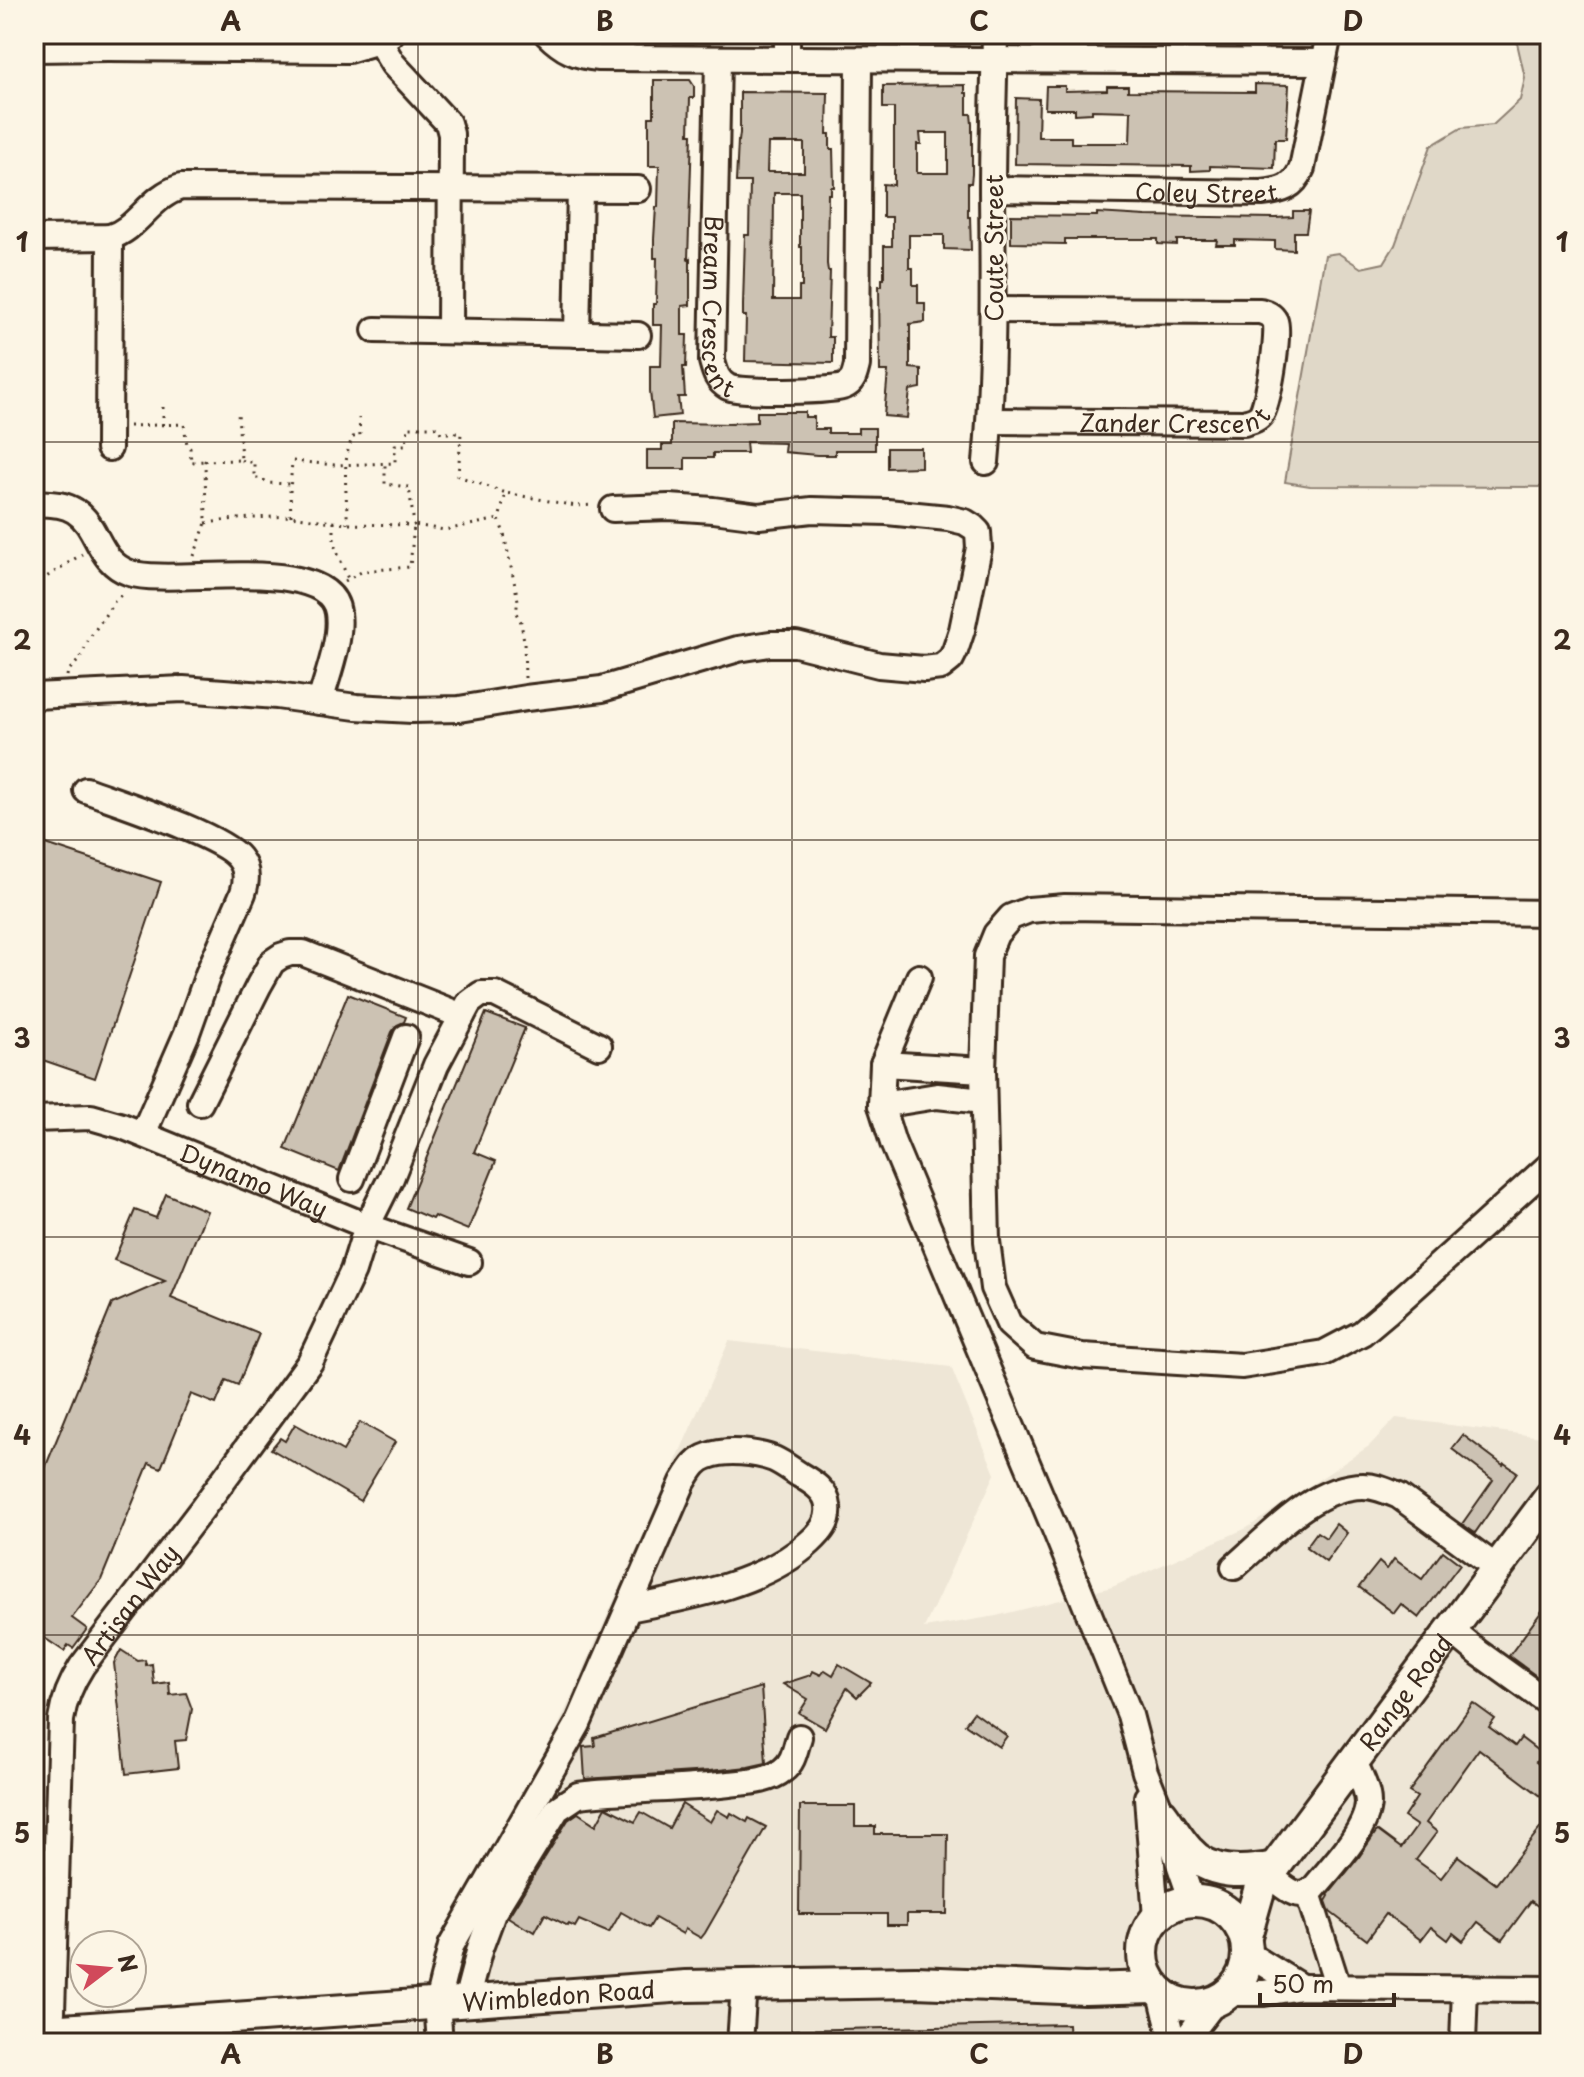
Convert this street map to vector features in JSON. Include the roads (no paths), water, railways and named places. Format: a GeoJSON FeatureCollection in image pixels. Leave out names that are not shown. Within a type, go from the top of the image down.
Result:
{"type":"FeatureCollection","features":[{"type":"Feature","properties":{"kind":"main road","name":"Range Road"},"geometry":{"type":"LineString","coordinates":[[1247,1945],[1268,1876],[1497,1568],[1546,1511]]}},
{"type":"Feature","properties":{"kind":"main road"},"geometry":{"type":"LineString","coordinates":[[1162,1814],[1189,1852],[1207,1864],[1229,1871],[1268,1876]]}},
{"type":"Feature","properties":{"kind":"main road","name":"Range Road"},"geometry":{"type":"LineString","coordinates":[[1205,1904],[1268,1876]]}},
{"type":"Feature","properties":{"kind":"main road"},"geometry":{"type":"LineString","coordinates":[[1085,1989],[1143,1946],[1156,1918],[1178,1904],[1205,1904],[1230,1914],[1247,1945],[1243,1977],[1222,1998],[1199,2006],[1173,2001],[1158,1990],[1146,1971],[1143,1946]]}},
{"type":"Feature","properties":{"kind":"main road","name":"Wimbledon Road"},"geometry":{"type":"LineString","coordinates":[[43,2035],[686,1986],[916,1982],[1158,1990]]}},
{"type":"Feature","properties":{"kind":"street"},"geometry":{"type":"LineString","coordinates":[[547,34],[566,51],[598,58],[1323,62],[1329,34]]}},
{"type":"Feature","properties":{"kind":"street"},"geometry":{"type":"LineString","coordinates":[[787,34],[787,59]]}},
{"type":"Feature","properties":{"kind":"street","name":"Coute Street"},"geometry":{"type":"LineString","coordinates":[[986,462],[993,310],[995,34]]}},
{"type":"Feature","properties":{"kind":"street"},"geometry":{"type":"LineString","coordinates":[[34,49],[108,41],[348,50],[385,38],[393,64],[448,123],[451,134],[450,331]]}},
{"type":"Feature","properties":{"kind":"street","name":"Bream Crescent"},"geometry":{"type":"LineString","coordinates":[[718,59],[712,361],[715,373],[726,386],[752,391],[834,389],[850,383],[855,374],[859,60]]}},
{"type":"Feature","properties":{"kind":"street","name":"Coley Street"},"geometry":{"type":"LineString","coordinates":[[992,189],[1262,193],[1286,189],[1298,178],[1302,168],[1323,62]]}},
{"type":"Feature","properties":{"kind":"street"},"geometry":{"type":"LineString","coordinates":[[34,238],[110,237],[122,234],[168,191],[181,187],[638,189]]}},
{"type":"Feature","properties":{"kind":"street"},"geometry":{"type":"LineString","coordinates":[[577,334],[580,189]]}},
{"type":"Feature","properties":{"kind":"street"},"geometry":{"type":"LineString","coordinates":[[109,448],[110,237]]}},
{"type":"Feature","properties":{"kind":"street","name":"Zander Crescent"},"geometry":{"type":"LineString","coordinates":[[990,421],[1244,423],[1262,413],[1277,341],[1274,318],[1260,311],[993,310]]}},
{"type":"Feature","properties":{"kind":"street"},"geometry":{"type":"LineString","coordinates":[[375,330],[638,335]]}},
{"type":"Feature","properties":{"kind":"street"},"geometry":{"type":"LineString","coordinates":[[34,503],[73,509],[81,516],[106,556],[127,572],[152,577],[276,577],[339,587],[339,624],[320,702]]}},
{"type":"Feature","properties":{"kind":"street"},"geometry":{"type":"LineString","coordinates":[[34,696],[183,689],[277,696],[356,707],[459,709],[602,689],[738,649],[770,644],[796,644],[879,665],[924,669],[947,664],[955,651],[979,548],[978,532],[965,522],[887,512],[812,510],[759,516],[669,507],[613,509]]}},
{"type":"Feature","properties":{"kind":"street"},"geometry":{"type":"LineString","coordinates":[[86,790],[203,835],[223,846],[241,860],[247,880],[187,1033],[143,1134]]}},
{"type":"Feature","properties":{"kind":"street"},"geometry":{"type":"LineString","coordinates":[[1550,913],[1065,907],[1029,910],[1011,917],[996,934],[987,956],[983,1101],[987,1241],[993,1288],[1009,1324],[1035,1347],[1082,1356],[1242,1366],[1324,1353],[1362,1333],[1550,1165]]}},
{"type":"Feature","properties":{"kind":"street"},"geometry":{"type":"LineString","coordinates":[[200,1103],[272,962],[290,953],[303,953],[462,1016],[473,998],[481,994],[495,994],[599,1046]]}},
{"type":"Feature","properties":{"kind":"street"},"geometry":{"type":"LineString","coordinates":[[919,977],[883,1064],[881,1105],[893,1143],[1130,1715],[1145,1772],[1162,1814],[1205,1904]]}},
{"type":"Feature","properties":{"kind":"street","name":"Artisan Way"},"geometry":{"type":"LineString","coordinates":[[43,2035],[53,1998],[61,1720],[67,1693],[82,1666],[310,1362],[353,1271],[367,1226],[436,1065],[462,1016]]}},
{"type":"Feature","properties":{"kind":"street"},"geometry":{"type":"LineString","coordinates":[[352,1179],[406,1037]]}},
{"type":"Feature","properties":{"kind":"street"},"geometry":{"type":"LineString","coordinates":[[883,1064],[983,1070]]}},
{"type":"Feature","properties":{"kind":"street"},"geometry":{"type":"LineString","coordinates":[[881,1105],[937,1096],[983,1101]]}},
{"type":"Feature","properties":{"kind":"street","name":"Dynamo Way"},"geometry":{"type":"LineString","coordinates":[[34,1119],[91,1117],[122,1126],[367,1226],[469,1262]]}},
{"type":"Feature","properties":{"kind":"street"},"geometry":{"type":"LineString","coordinates":[[364,1149],[397,1161]]}},
{"type":"Feature","properties":{"kind":"street"},"geometry":{"type":"LineString","coordinates":[[452,2002],[451,1946],[578,1724],[683,1482],[695,1463],[714,1454],[729,1453],[775,1459],[815,1484],[826,1497],[826,1523],[797,1555],[721,1588],[628,1609]]}},
{"type":"Feature","properties":{"kind":"street"},"geometry":{"type":"LineString","coordinates":[[1234,1567],[1307,1504],[1340,1490],[1363,1486],[1399,1496],[1497,1568]]}},
{"type":"Feature","properties":{"kind":"street"},"geometry":{"type":"LineString","coordinates":[[1451,1630],[1550,1704]]}},
{"type":"Feature","properties":{"kind":"street"},"geometry":{"type":"LineString","coordinates":[[440,2043],[452,2002],[480,1948],[493,1913],[557,1809],[578,1795],[685,1789],[772,1777],[788,1766],[799,1737]]}},
{"type":"Feature","properties":{"kind":"street"},"geometry":{"type":"LineString","coordinates":[[1268,1876],[1300,1895],[1308,1893],[1361,1828],[1366,1815],[1367,1796],[1354,1761]]}},
{"type":"Feature","properties":{"kind":"street"},"geometry":{"type":"LineString","coordinates":[[1145,1772],[1156,1918]]}},
{"type":"Feature","properties":{"kind":"street"},"geometry":{"type":"LineString","coordinates":[[1308,1893],[1338,1987]]}},
{"type":"Feature","properties":{"kind":"street"},"geometry":{"type":"LineString","coordinates":[[1247,1945],[1301,1987]]}},
{"type":"Feature","properties":{"kind":"street"},"geometry":{"type":"LineString","coordinates":[[740,2043],[744,1985]]}},
{"type":"Feature","properties":{"kind":"street"},"geometry":{"type":"LineString","coordinates":[[1183,2043],[1222,1998],[1301,1987],[1550,1989]]}},
{"type":"Feature","properties":{"kind":"street"},"geometry":{"type":"LineString","coordinates":[[1463,2043],[1465,1988]]}},
{"type":"Feature","properties":{"kind":"street"},"geometry":{"type":"LineString","coordinates":[[1158,1990],[1173,2043]]}}]}
